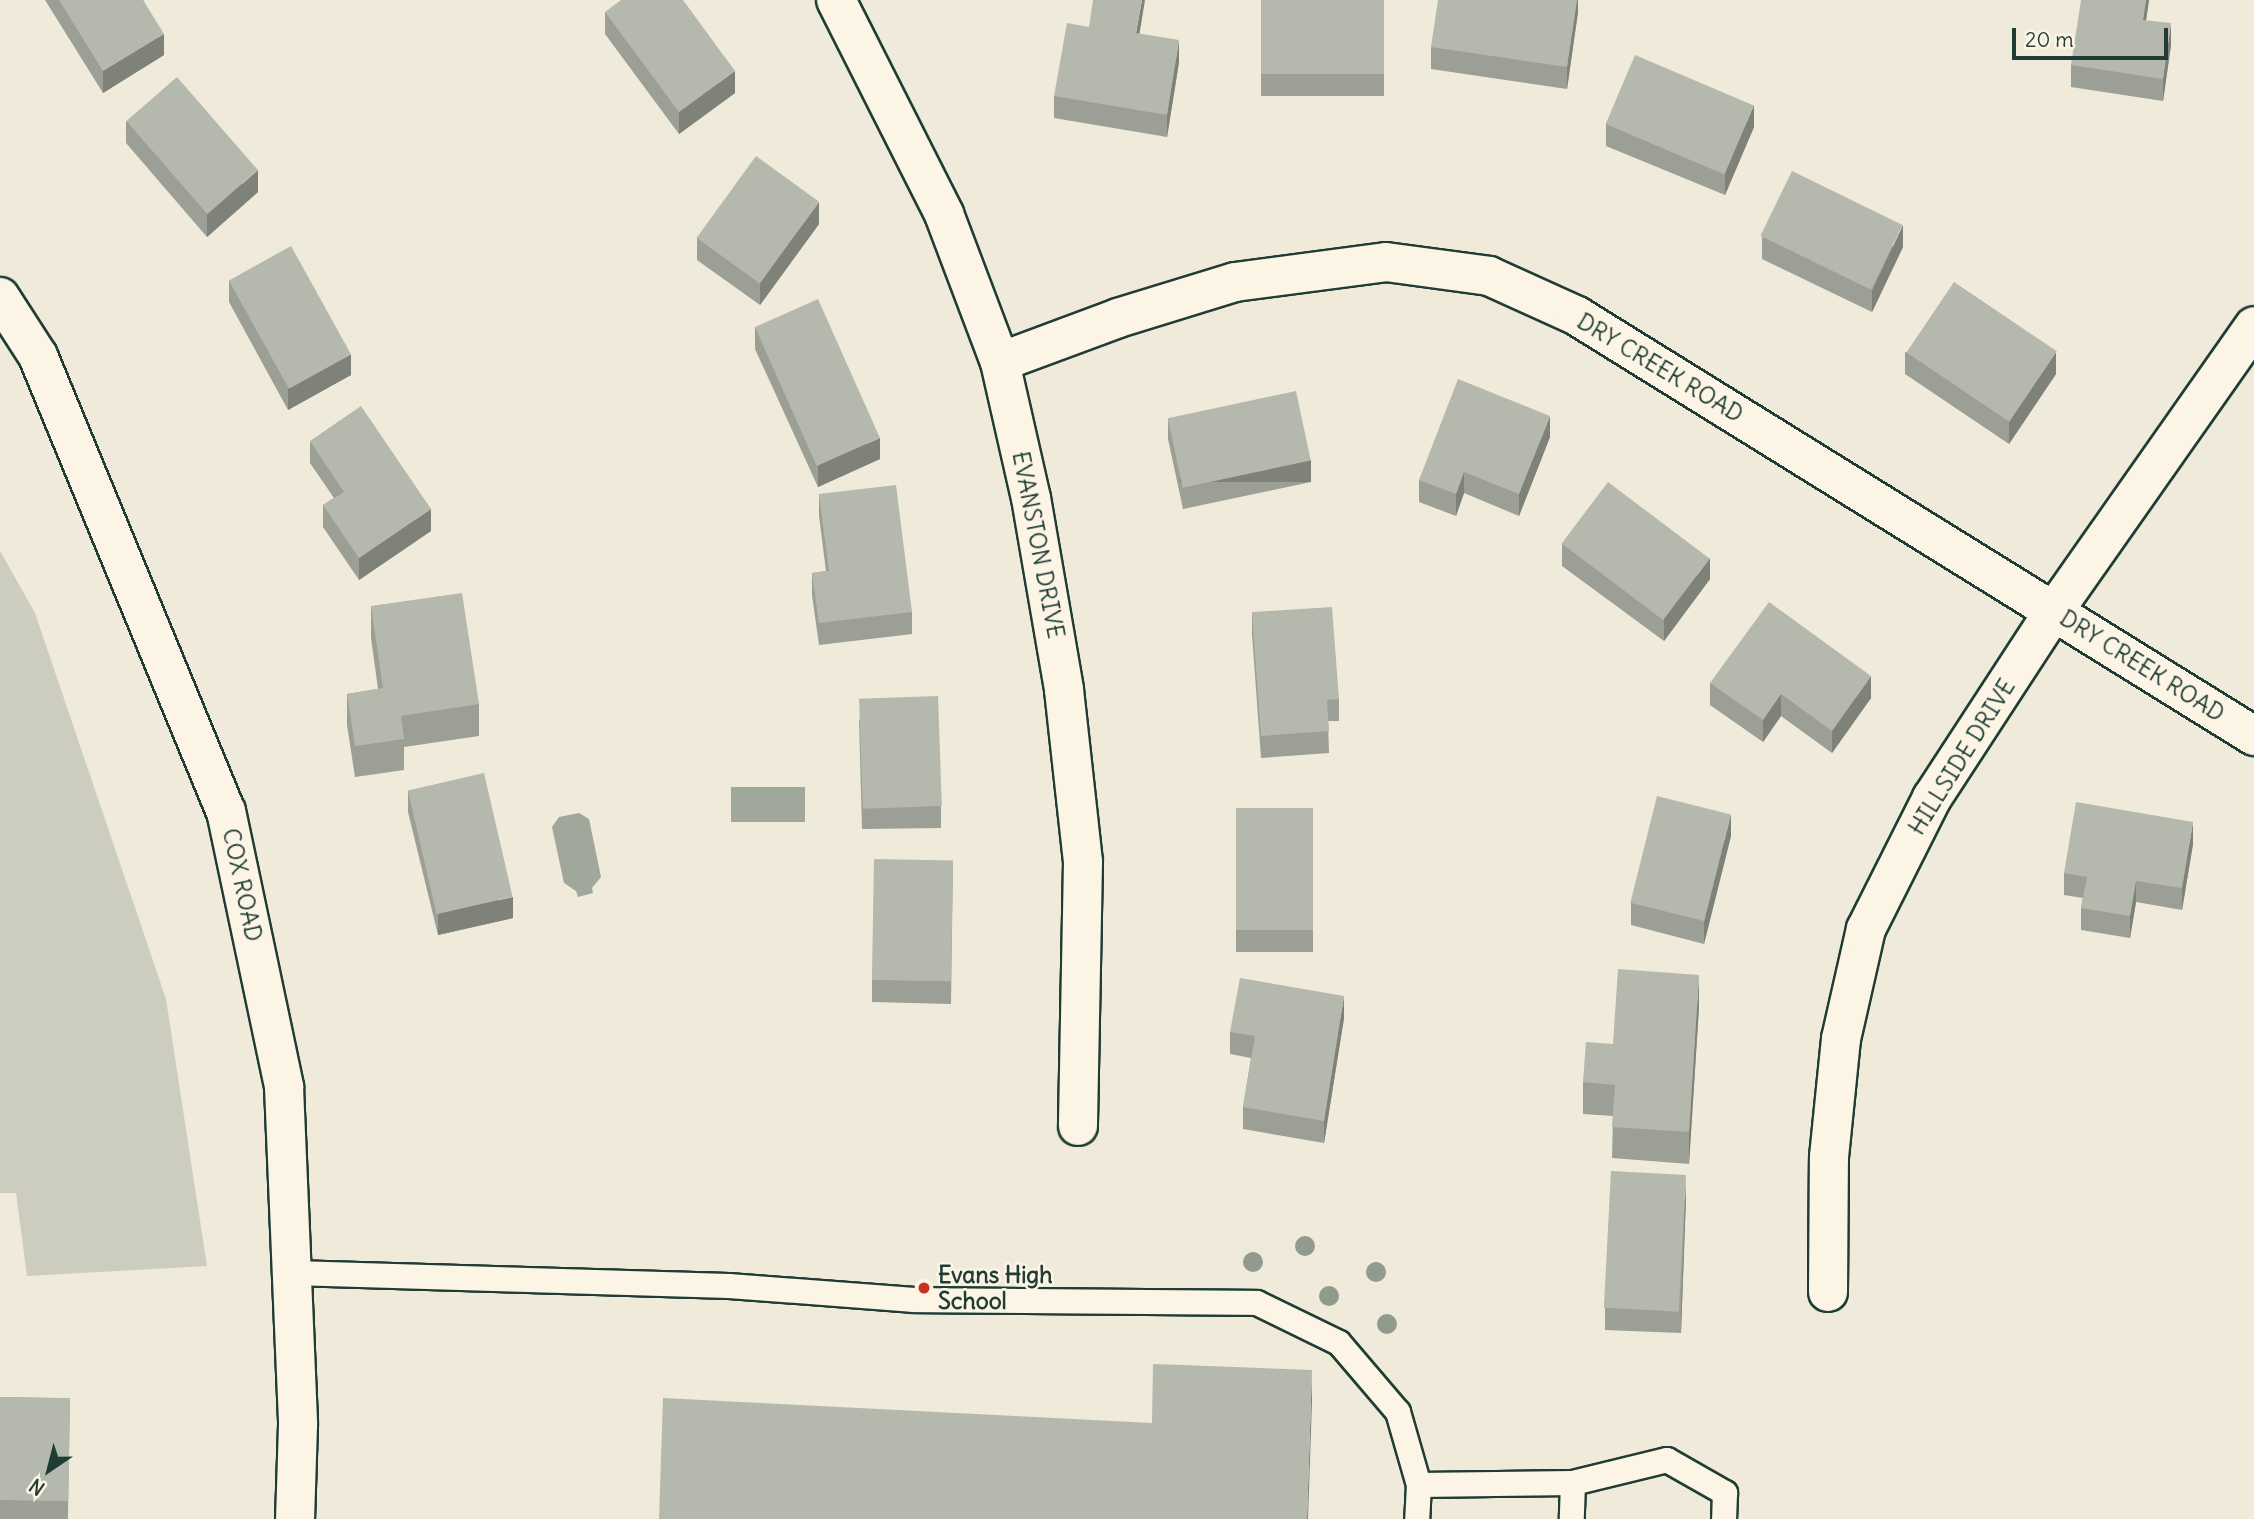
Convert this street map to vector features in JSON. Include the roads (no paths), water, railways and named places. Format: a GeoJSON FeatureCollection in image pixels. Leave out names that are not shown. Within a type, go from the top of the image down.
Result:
{"type":"FeatureCollection","features":[{"type":"Feature","properties":{"kind":"street","name":"EVANSTON DRIVE"},"geometry":{"type":"LineString","coordinates":[[836,0],[944,214],[1000,362],[1031,498],[1062,676],[1083,862],[1078,1126]]}},
{"type":"Feature","properties":{"kind":"street","name":"DRY CREEK ROAD"},"geometry":{"type":"LineString","coordinates":[[1000,362],[1118,318],[1235,282],[1386,262],[1489,276],[1577,316],[2254,736]]}},
{"type":"Feature","properties":{"kind":"street","name":"COX ROAD"},"geometry":{"type":"LineString","coordinates":[[0,297],[37,356],[226,811],[284,1087],[298,1425],[295,1519]]}},
{"type":"Feature","properties":{"kind":"street","name":"HILLSIDE DRIVE"},"geometry":{"type":"LineString","coordinates":[[1828,1292],[1829,1157],[1839,1052],[1866,929],[1932,798],[2054,611],[2254,327]]}},
{"type":"Feature","properties":{"kind":"lane"},"geometry":{"type":"LineString","coordinates":[[293,1273],[701,1285],[914,1300],[1257,1303],[1339,1343],[1398,1412],[1419,1485],[1418,1519]]}},
{"type":"Feature","properties":{"kind":"lane"},"geometry":{"type":"LineString","coordinates":[[1419,1485],[1573,1483],[1667,1460],[1725,1493],[1724,1519]]}},
{"type":"Feature","properties":{"kind":"lane"},"geometry":{"type":"LineString","coordinates":[[1572,1519],[1573,1483]]}},
{"type":"Feature","properties":{"kind":"place","name":"Evans High School"},"geometry":{"type":"Point","coordinates":[924,1288]}}]}
